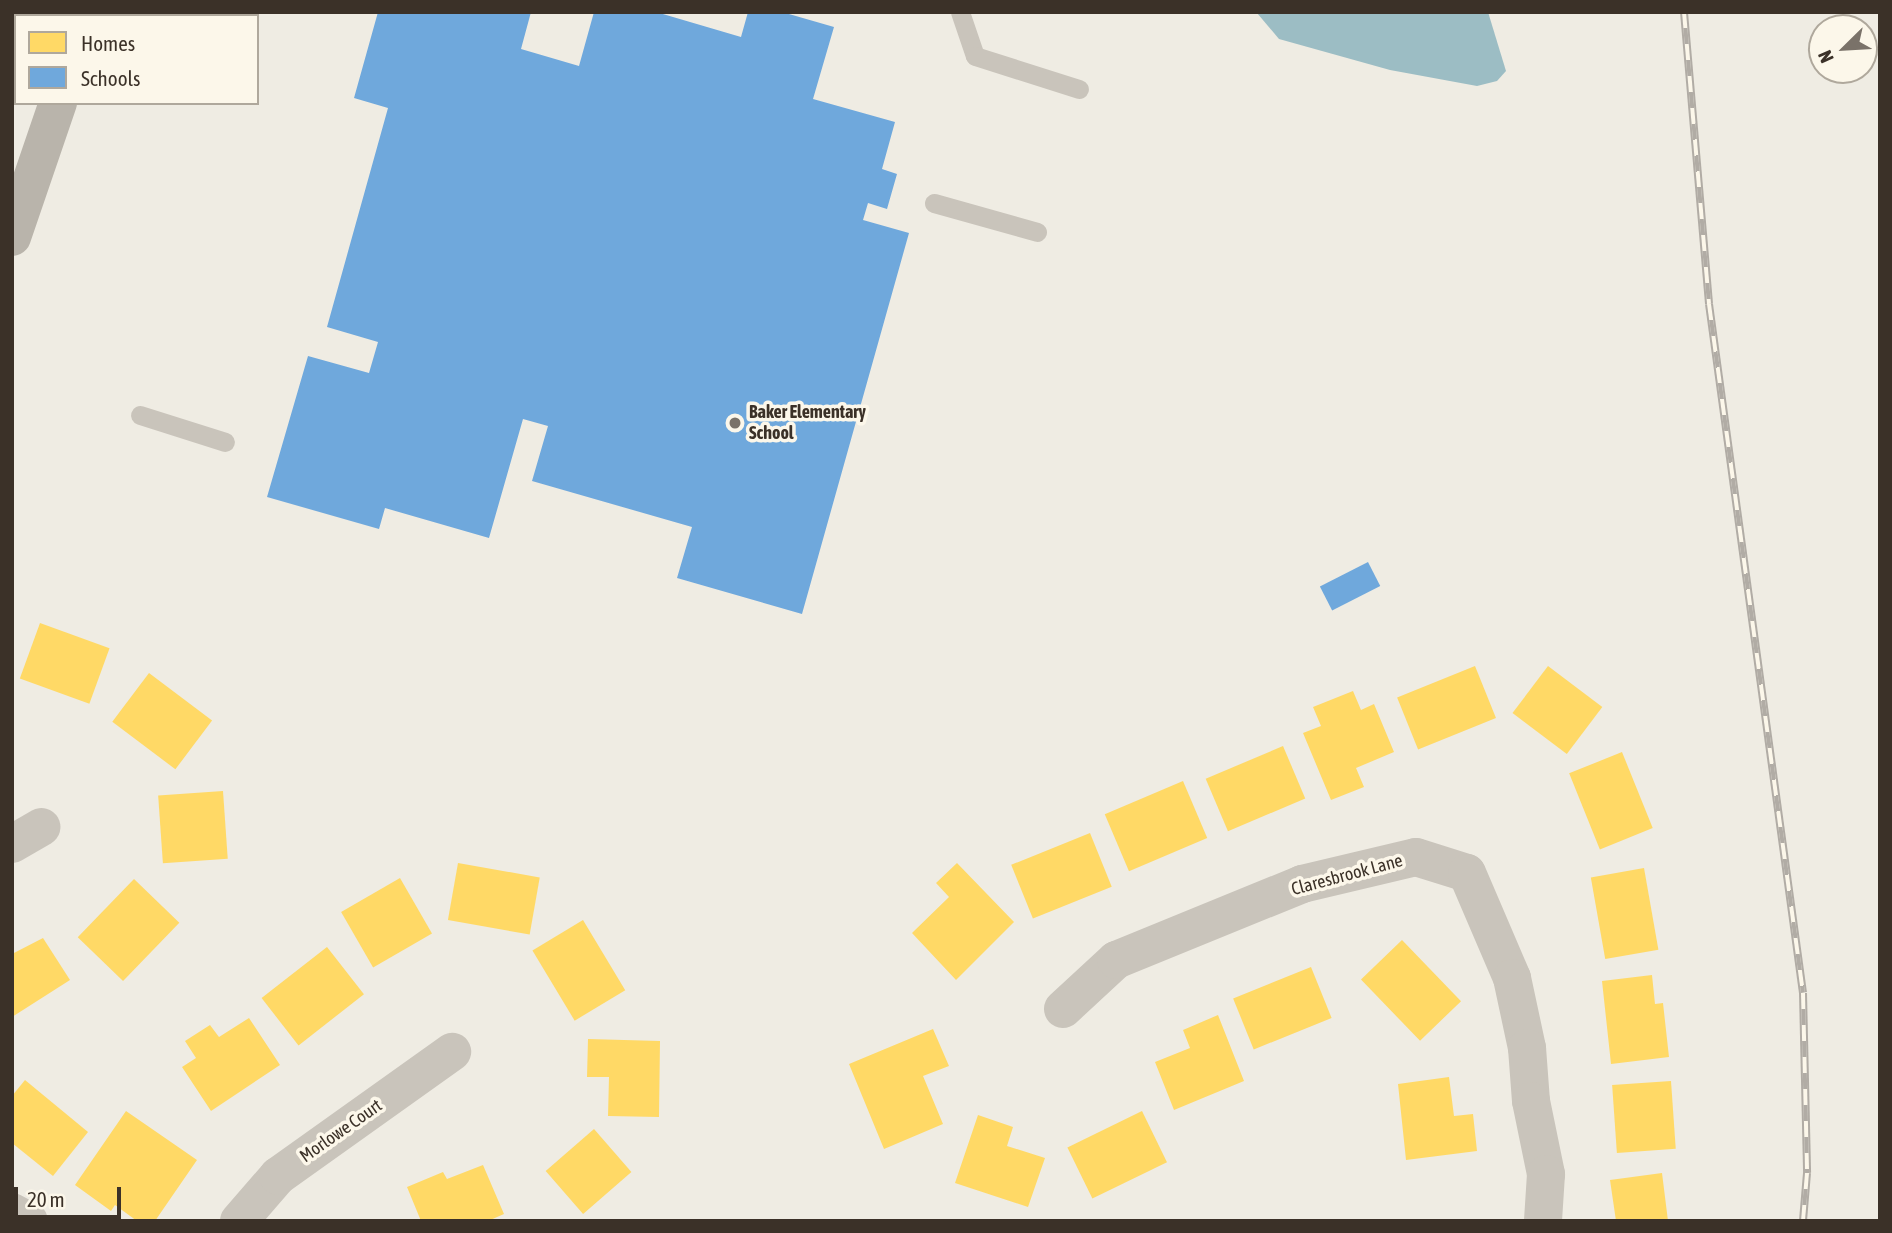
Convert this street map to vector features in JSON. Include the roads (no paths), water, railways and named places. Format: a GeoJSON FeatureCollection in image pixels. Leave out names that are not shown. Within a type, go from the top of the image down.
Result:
{"type":"FeatureCollection","features":[{"type":"Feature","properties":{"kind":"main road"},"geometry":{"type":"LineString","coordinates":[[12,237],[57,105]]}},
{"type":"Feature","properties":{"kind":"street","name":"Claresbrook Lane"},"geometry":{"type":"LineString","coordinates":[[1063,1009],[1116,960],[1302,884],[1416,857],[1467,873],[1512,978],[1525,1036],[1531,1101],[1546,1174],[1543,1221]]}},
{"type":"Feature","properties":{"kind":"street","name":"Morlowe Court"},"geometry":{"type":"LineString","coordinates":[[239,1221],[278,1176],[452,1052]]}},
{"type":"Feature","properties":{"kind":"street"},"geometry":{"type":"LineString","coordinates":[[12,1212],[29,1221]]}},
{"type":"Feature","properties":{"kind":"lane"},"geometry":{"type":"LineString","coordinates":[[960,12],[975,56],[1079,89]]}},
{"type":"Feature","properties":{"kind":"lane"},"geometry":{"type":"LineString","coordinates":[[934,203],[1037,232]]}},
{"type":"Feature","properties":{"kind":"lane"},"geometry":{"type":"LineString","coordinates":[[140,415],[225,442]]}},
{"type":"Feature","properties":{"kind":"water"},"geometry":{"type":"Polygon","coordinates":[[[1488,12],[1506,71],[1497,81],[1477,86],[1390,70],[1279,39],[1257,13],[1488,12]]]}},
{"type":"Feature","properties":{"kind":"railway"},"geometry":{"type":"LineString","coordinates":[[1684,12],[1709,304],[1803,993],[1807,1173],[1803,1221]]}},
{"type":"Feature","properties":{"kind":"place","name":"Baker Elementary School"},"geometry":{"type":"Point","coordinates":[735,423]}}]}
